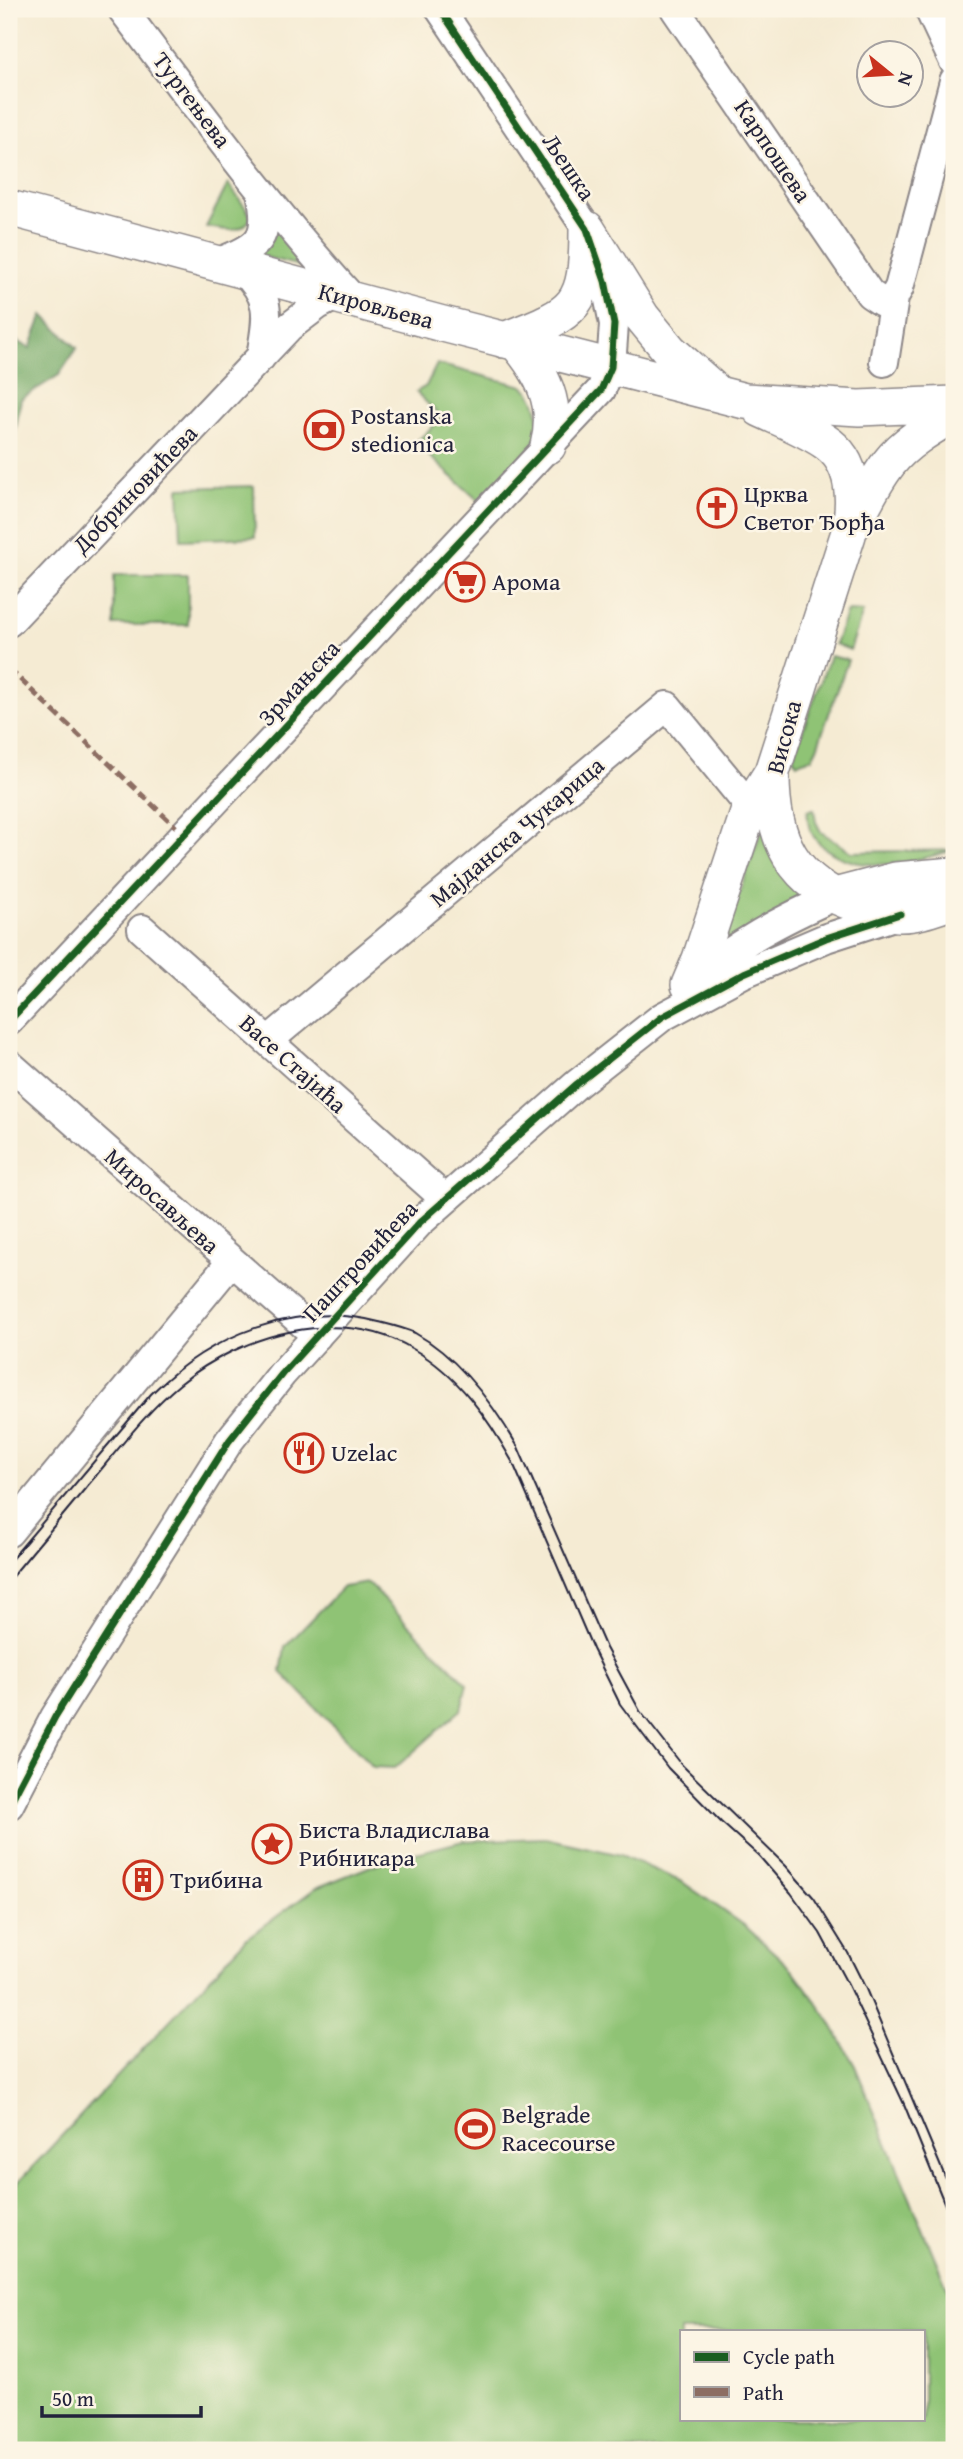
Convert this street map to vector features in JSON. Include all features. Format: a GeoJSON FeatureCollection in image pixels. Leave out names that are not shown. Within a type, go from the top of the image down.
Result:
{"type":"FeatureCollection","features":[{"type":"Feature","properties":{"kind":"main road","name":"Кировљева"},"geometry":{"type":"LineString","coordinates":[[9,208],[732,398],[859,408],[954,404]]}},
{"type":"Feature","properties":{"kind":"main road"},"geometry":{"type":"LineString","coordinates":[[548,446],[553,420],[552,406],[544,383],[510,341],[559,317],[573,303],[585,282],[587,229]]}},
{"type":"Feature","properties":{"kind":"main road"},"geometry":{"type":"LineString","coordinates":[[587,229],[642,317],[670,351],[732,398]]}},
{"type":"Feature","properties":{"kind":"main road","name":"Кировљева"},"geometry":{"type":"LineString","coordinates":[[732,398],[825,441],[835,451],[848,475],[854,501],[848,535]]}},
{"type":"Feature","properties":{"kind":"main road"},"geometry":{"type":"LineString","coordinates":[[848,535],[872,487],[890,461],[913,441],[954,414]]}},
{"type":"Feature","properties":{"kind":"main road","name":"Висока"},"geometry":{"type":"LineString","coordinates":[[848,535],[772,772],[773,811],[789,856],[812,883],[856,904],[900,914]]}},
{"type":"Feature","properties":{"kind":"main road"},"geometry":{"type":"LineString","coordinates":[[689,985],[700,960],[750,807],[772,772]]}},
{"type":"Feature","properties":{"kind":"main road"},"geometry":{"type":"LineString","coordinates":[[835,896],[896,880],[954,875]]}},
{"type":"Feature","properties":{"kind":"main road","name":"Паштровићева"},"geometry":{"type":"LineString","coordinates":[[900,914],[954,901]]}},
{"type":"Feature","properties":{"kind":"street","name":"Тургењева"},"geometry":{"type":"LineString","coordinates":[[122,9],[261,192],[346,298]]}},
{"type":"Feature","properties":{"kind":"street","name":"Љешка"},"geometry":{"type":"LineString","coordinates":[[440,9],[587,229],[605,281],[612,312],[615,337],[611,367]]}},
{"type":"Feature","properties":{"kind":"street","name":"Карпошева"},"geometry":{"type":"LineString","coordinates":[[675,9],[882,296]]}},
{"type":"Feature","properties":{"kind":"street"},"geometry":{"type":"LineString","coordinates":[[929,9],[954,62]]}},
{"type":"Feature","properties":{"kind":"street"},"geometry":{"type":"LineString","coordinates":[[884,362],[882,296],[899,288],[954,81]]}},
{"type":"Feature","properties":{"kind":"street"},"geometry":{"type":"LineString","coordinates":[[261,192],[264,221],[258,242],[230,266],[260,288],[265,300],[267,318],[261,357]]}},
{"type":"Feature","properties":{"kind":"street","name":"Добриновићева"},"geometry":{"type":"LineString","coordinates":[[9,622],[289,327],[318,305],[346,298]]}},
{"type":"Feature","properties":{"kind":"street","name":"Зрмањска"},"geometry":{"type":"LineString","coordinates":[[9,1021],[601,390],[611,367]]}},
{"type":"Feature","properties":{"kind":"street","name":"Мајданска Чукарица"},"geometry":{"type":"LineString","coordinates":[[268,1041],[667,706],[750,807]]}},
{"type":"Feature","properties":{"kind":"street"},"geometry":{"type":"LineString","coordinates":[[662,1017],[689,985],[740,944],[788,917],[835,896]]}},
{"type":"Feature","properties":{"kind":"street","name":"Паштровићева"},"geometry":{"type":"LineString","coordinates":[[9,1805],[55,1717],[229,1441],[317,1336],[444,1198],[577,1084],[662,1017],[744,972],[826,938],[900,914]]}},
{"type":"Feature","properties":{"kind":"street","name":"Васе Стајића"},"geometry":{"type":"LineString","coordinates":[[142,929],[444,1198]]}},
{"type":"Feature","properties":{"kind":"street","name":"Миросављева"},"geometry":{"type":"LineString","coordinates":[[9,1064],[317,1336]]}},
{"type":"Feature","properties":{"kind":"street"},"geometry":{"type":"LineString","coordinates":[[9,1532],[231,1262]]}},
{"type":"Feature","properties":{"kind":"green space"},"geometry":{"type":"Polygon","coordinates":[[[228,184],[251,218],[247,224],[236,229],[206,227],[228,184]]]}},
{"type":"Feature","properties":{"kind":"green space"},"geometry":{"type":"Polygon","coordinates":[[[275,228],[323,272],[257,255],[275,228]]]}},
{"type":"Feature","properties":{"kind":"green space"},"geometry":{"type":"Polygon","coordinates":[[[43,315],[77,348],[59,375],[21,399],[9,466],[9,337],[30,348],[43,315]]]}},
{"type":"Feature","properties":{"kind":"green space"},"geometry":{"type":"Polygon","coordinates":[[[437,364],[523,386],[532,396],[538,411],[539,426],[535,440],[479,501],[415,443],[442,418],[416,392],[426,386],[437,364]]]}},
{"type":"Feature","properties":{"kind":"green space"},"geometry":{"type":"Polygon","coordinates":[[[254,486],[255,537],[181,540],[179,488],[254,486]]]}},
{"type":"Feature","properties":{"kind":"green space"},"geometry":{"type":"Polygon","coordinates":[[[114,575],[188,575],[188,625],[114,625],[114,575]]]}},
{"type":"Feature","properties":{"kind":"green space"},"geometry":{"type":"Polygon","coordinates":[[[847,611],[863,612],[850,650],[835,644],[847,611]]]}},
{"type":"Feature","properties":{"kind":"green space"},"geometry":{"type":"Polygon","coordinates":[[[830,656],[848,660],[817,748],[812,758],[797,763],[793,757],[830,656]]]}},
{"type":"Feature","properties":{"kind":"green space"},"geometry":{"type":"Polygon","coordinates":[[[814,809],[821,832],[852,852],[954,850],[920,859],[884,864],[850,861],[835,855],[814,837],[808,810],[814,809]]]}},
{"type":"Feature","properties":{"kind":"green space"},"geometry":{"type":"Polygon","coordinates":[[[762,825],[811,900],[718,952],[757,843],[762,825]]]}},
{"type":"Feature","properties":{"kind":"green space"},"geometry":{"type":"Polygon","coordinates":[[[368,1583],[467,1684],[461,1710],[395,1768],[373,1767],[281,1672],[285,1647],[343,1587],[368,1583]]]}},
{"type":"Feature","properties":{"kind":"green space","name":"Belgrade Racecourse"},"geometry":{"type":"Polygon","coordinates":[[[545,1838],[621,1855],[682,1882],[744,1925],[793,1970],[828,2018],[855,2066],[954,2304],[954,2450],[9,2450],[9,2192],[246,1939],[316,1888],[381,1862],[463,1841],[545,1838]]]}},
{"type":"Feature","properties":{"kind":"tram line"},"geometry":{"type":"LineString","coordinates":[[9,1562],[151,1394],[174,1373],[227,1339],[286,1320],[348,1316],[411,1331],[431,1343],[447,1355],[474,1383],[518,1447],[606,1648],[640,1711],[683,1766],[786,1866],[814,1898],[848,1953],[866,1989],[954,2198]]}},
{"type":"Feature","properties":{"kind":"tram line"},"geometry":{"type":"LineString","coordinates":[[9,1580],[159,1403],[205,1366],[261,1339],[292,1331],[323,1328],[354,1329],[384,1336],[413,1349],[444,1371],[458,1385],[482,1414],[513,1463],[593,1649],[620,1704],[668,1768],[759,1856],[791,1893],[820,1933],[848,1985],[904,2104],[954,2227]]}},
{"type":"Feature","properties":{"kind":"marked path"},"geometry":{"type":"LineString","coordinates":[[9,669],[176,827]]}},
{"type":"Feature","properties":{"kind":"cycle path"},"geometry":{"type":"LineString","coordinates":[[9,1021],[601,390],[611,367],[614,324],[605,281],[587,229],[440,9]]}},
{"type":"Feature","properties":{"kind":"cycle path"},"geometry":{"type":"LineString","coordinates":[[9,1805],[55,1717],[229,1441],[282,1374],[419,1223],[577,1084],[662,1017],[744,973],[826,938],[900,914]]}},
{"type":"Feature","properties":{"kind":"place","name":"Postanska stedionica"},"geometry":{"type":"Point","coordinates":[324,430]}},
{"type":"Feature","properties":{"kind":"place","name":"Црква Светог Ђорђа"},"geometry":{"type":"Point","coordinates":[717,508]}},
{"type":"Feature","properties":{"kind":"place","name":"Арома"},"geometry":{"type":"Point","coordinates":[465,582]}},
{"type":"Feature","properties":{"kind":"place","name":"Uzelac"},"geometry":{"type":"Point","coordinates":[304,1453]}},
{"type":"Feature","properties":{"kind":"place","name":"Биста Владислава Рибникара"},"geometry":{"type":"Point","coordinates":[272,1844]}},
{"type":"Feature","properties":{"kind":"place","name":"Трибина"},"geometry":{"type":"Point","coordinates":[143,1880]}},
{"type":"Feature","properties":{"kind":"place","name":"Belgrade Racecourse"},"geometry":{"type":"Point","coordinates":[475,2129]}}]}
